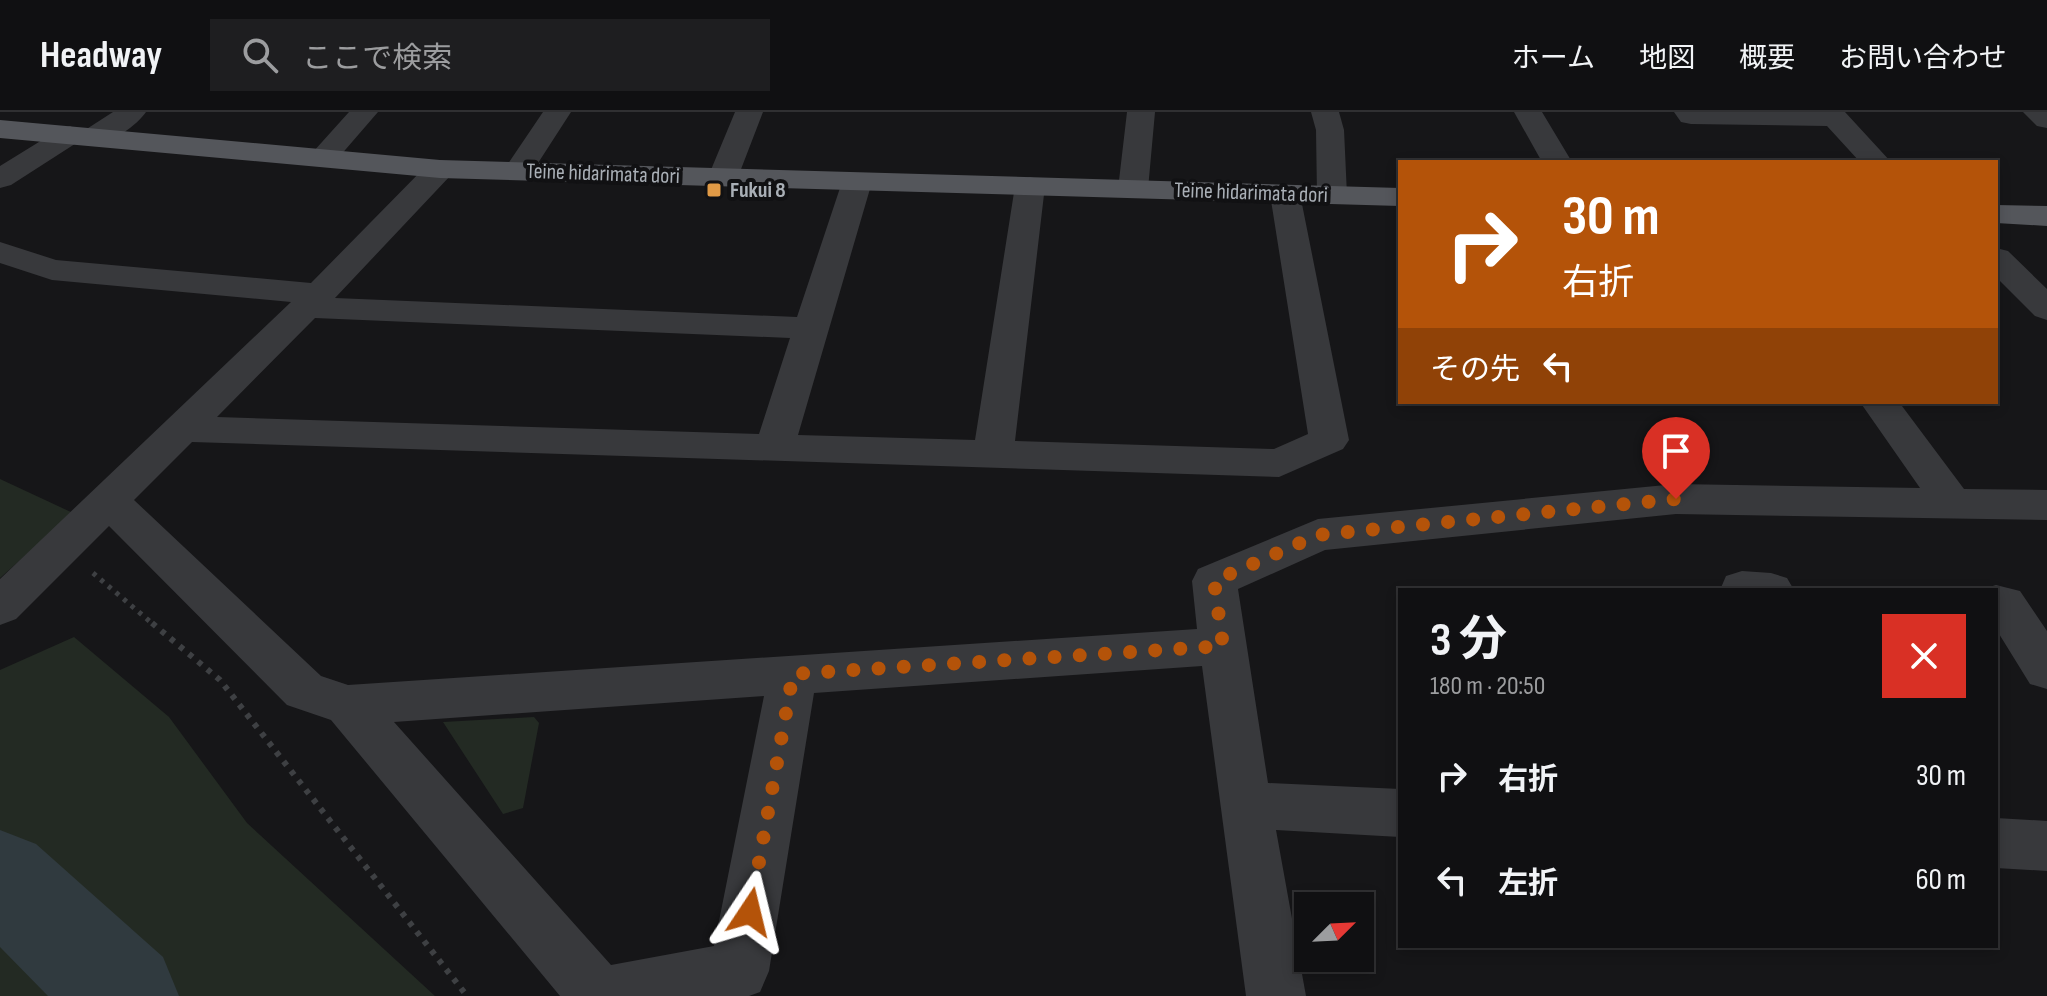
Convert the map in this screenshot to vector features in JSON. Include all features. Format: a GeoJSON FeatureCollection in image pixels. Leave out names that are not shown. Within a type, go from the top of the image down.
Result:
{"type":"FeatureCollection","features":[{"type":"Feature","properties":{"kind":"main road","name":"Teine hidarimata dori"},"geometry":{"type":"LineString","coordinates":[[0,129],[440,169],[1398,197]]}},
{"type":"Feature","properties":{"kind":"main road"},"geometry":{"type":"LineString","coordinates":[[1998,214],[2047,216]]}},
{"type":"Feature","properties":{"kind":"street"},"geometry":{"type":"LineString","coordinates":[[0,179],[132,112]]}},
{"type":"Feature","properties":{"kind":"street"},"geometry":{"type":"LineString","coordinates":[[323,158],[364,112]]}},
{"type":"Feature","properties":{"kind":"street"},"geometry":{"type":"LineString","coordinates":[[518,171],[557,112]]}},
{"type":"Feature","properties":{"kind":"street"},"geometry":{"type":"LineString","coordinates":[[723,177],[749,112]]}},
{"type":"Feature","properties":{"kind":"street"},"geometry":{"type":"LineString","coordinates":[[1133,189],[1141,112]]}},
{"type":"Feature","properties":{"kind":"street"},"geometry":{"type":"LineString","coordinates":[[1325,112],[1330,130],[1332,195]]}},
{"type":"Feature","properties":{"kind":"street"},"geometry":{"type":"LineString","coordinates":[[1528,112],[1556,160]]}},
{"type":"Feature","properties":{"kind":"street"},"geometry":{"type":"LineString","coordinates":[[1688,112],[1691,116],[1832,115],[1874,160]]}},
{"type":"Feature","properties":{"kind":"street"},"geometry":{"type":"LineString","coordinates":[[2037,112],[2047,120]]}},
{"type":"Feature","properties":{"kind":"street"},"geometry":{"type":"LineString","coordinates":[[0,607],[314,300],[440,169]]}},
{"type":"Feature","properties":{"kind":"street"},"geometry":{"type":"LineString","coordinates":[[774,448],[857,182]]}},
{"type":"Feature","properties":{"kind":"street"},"geometry":{"type":"LineString","coordinates":[[993,454],[1030,186]]}},
{"type":"Feature","properties":{"kind":"street"},"geometry":{"type":"LineString","coordinates":[[182,429],[1279,463],[1329,440],[1285,194]]}},
{"type":"Feature","properties":{"kind":"street"},"geometry":{"type":"LineString","coordinates":[[0,252],[52,270],[314,300],[812,328]]}},
{"type":"Feature","properties":{"kind":"street"},"geometry":{"type":"LineString","coordinates":[[1998,260],[2047,309]]}},
{"type":"Feature","properties":{"kind":"street"},"geometry":{"type":"LineString","coordinates":[[1880,404],[1953,504]]}},
{"type":"Feature","properties":{"kind":"street"},"geometry":{"type":"LineString","coordinates":[[1276,996],[1245,805],[1214,581],[1318,535],[1676,499],[2047,505]]}},
{"type":"Feature","properties":{"kind":"street"},"geometry":{"type":"LineString","coordinates":[[109,501],[304,691],[348,705],[1223,646]]}},
{"type":"Feature","properties":{"kind":"street"},"geometry":{"type":"LineString","coordinates":[[1998,602],[2004,603],[2047,670]]}},
{"type":"Feature","properties":{"kind":"street"},"geometry":{"type":"LineString","coordinates":[[348,705],[601,996],[739,971],[793,674]]}},
{"type":"Feature","properties":{"kind":"street"},"geometry":{"type":"LineString","coordinates":[[1245,805],[1398,813]]}},
{"type":"Feature","properties":{"kind":"street"},"geometry":{"type":"LineString","coordinates":[[1998,843],[2047,846]]}},
{"type":"Feature","properties":{"kind":"path"},"geometry":{"type":"LineString","coordinates":[[62,546],[220,680],[467,996]]}},
{"type":"Feature","properties":{"kind":"shaded area"},"geometry":{"type":"Polygon","coordinates":[[[0,479],[73,513],[0,578],[0,479]]]}},
{"type":"Feature","properties":{"kind":"shaded area"},"geometry":{"type":"Polygon","coordinates":[[[74,637],[169,717],[247,823],[435,996],[0,996],[0,670],[74,637]]]}},
{"type":"Feature","properties":{"kind":"shaded area"},"geometry":{"type":"Polygon","coordinates":[[[534,717],[539,723],[523,808],[503,814],[443,722],[534,717]]]}},
{"type":"Feature","properties":{"kind":"waterway"},"geometry":{"type":"LineString","coordinates":[[0,877],[124,996]]}},
{"type":"Feature","properties":{"kind":"place","name":"Fukui 8"},"geometry":{"type":"Point","coordinates":[714,190]}},
{"type":"Feature","properties":{"kind":"route"},"geometry":{"type":"LineString","coordinates":[[750,912],[793,674],[1223,646],[1214,581],[1318,535],[1676,499]]}}]}
